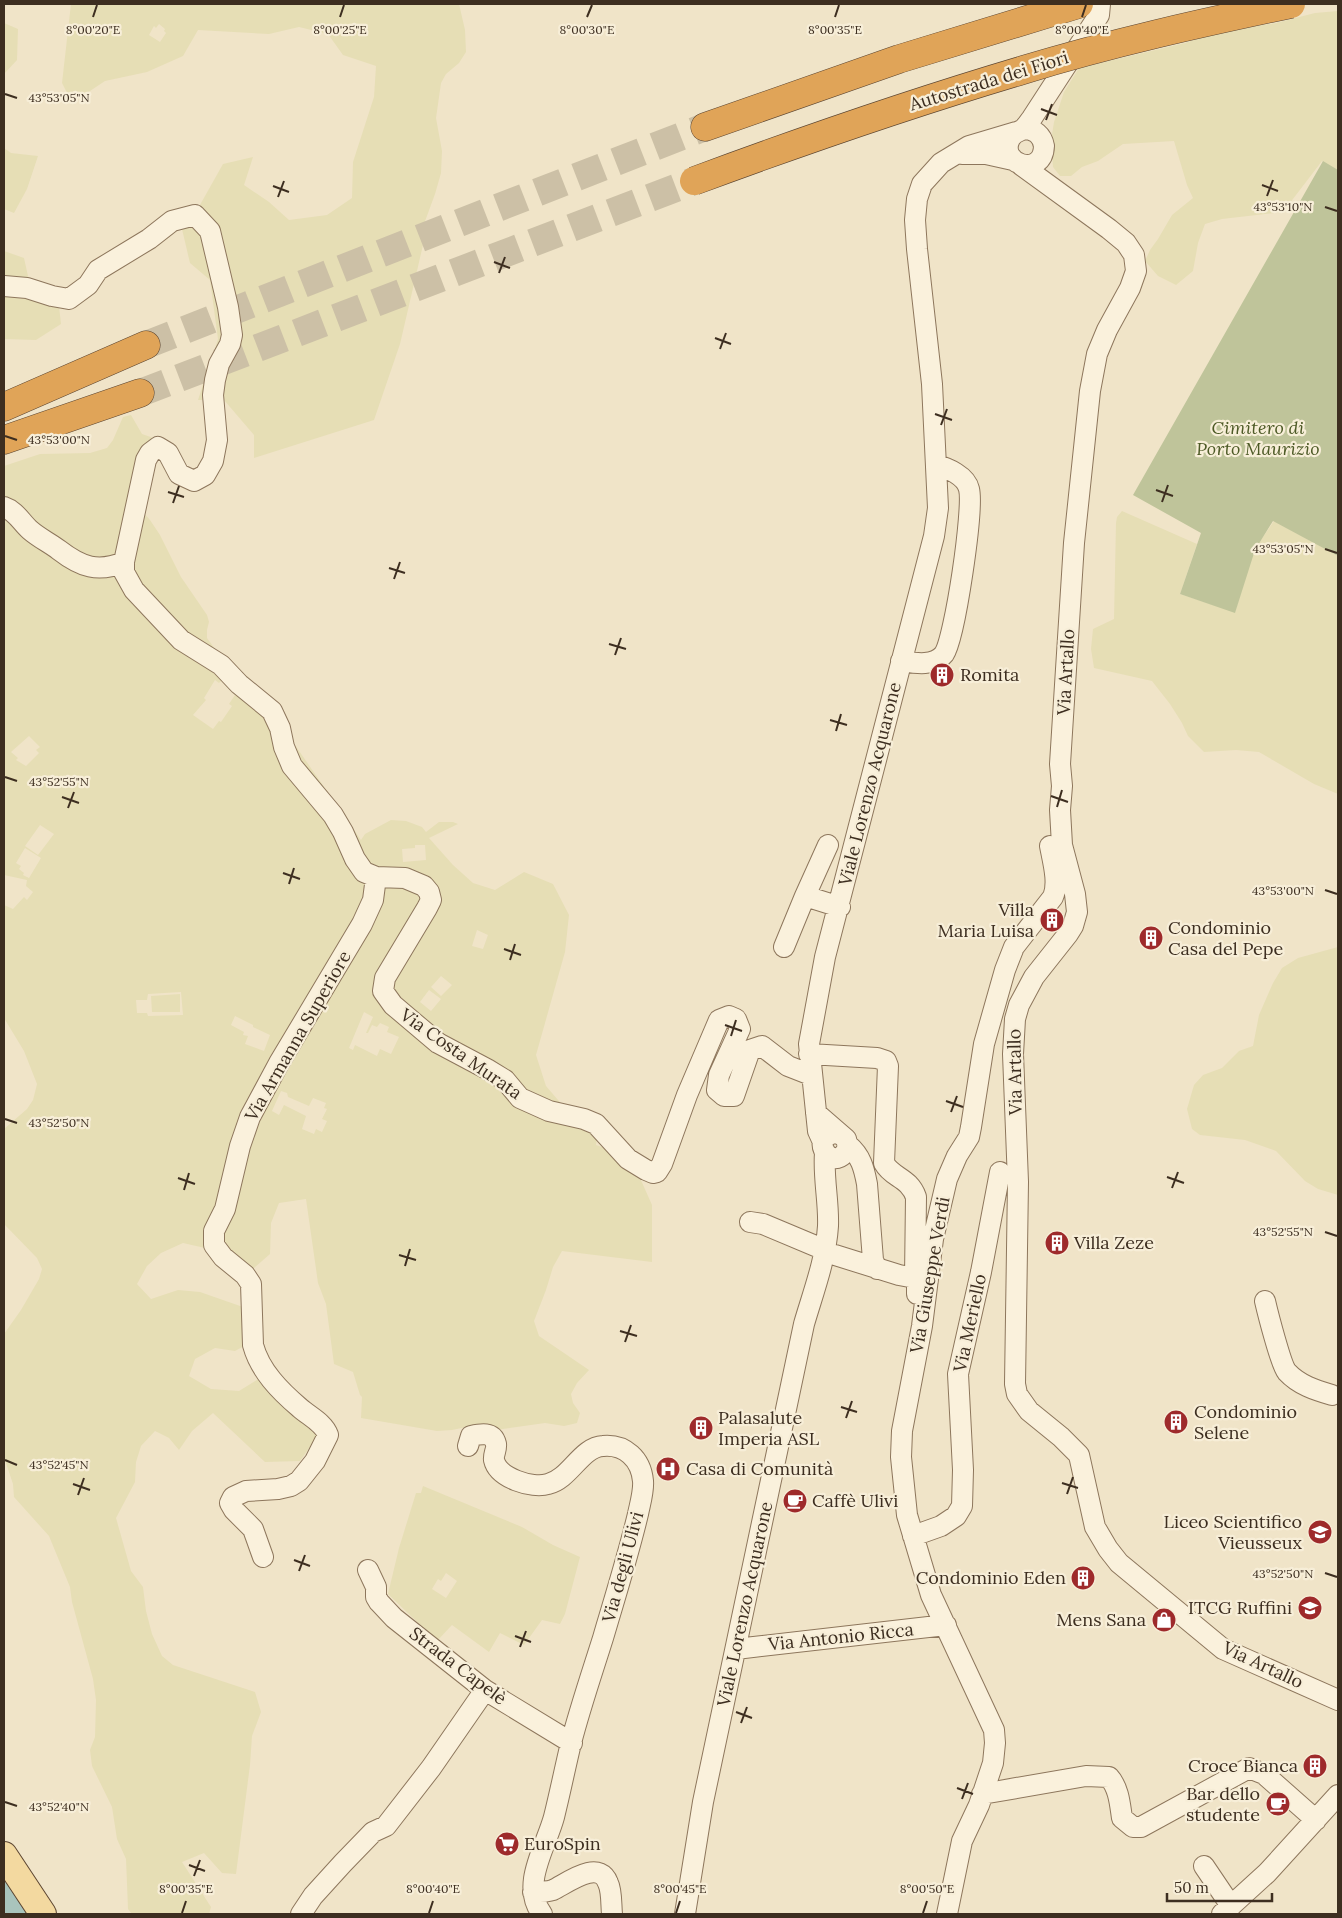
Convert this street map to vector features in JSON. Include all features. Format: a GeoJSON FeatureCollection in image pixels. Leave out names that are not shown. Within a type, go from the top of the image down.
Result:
{"type":"FeatureCollection","features":[{"type":"Feature","properties":{"kind":"highway"},"geometry":{"type":"LineString","coordinates":[[705,127],[900,59],[1079,4]]}},
{"type":"Feature","properties":{"kind":"highway","name":"Autostrada dei Fiori"},"geometry":{"type":"LineString","coordinates":[[694,181],[837,130],[1024,69],[1102,48],[1291,4]]}},
{"type":"Feature","properties":{"kind":"highway"},"geometry":{"type":"LineString","coordinates":[[4,407],[146,345]]}},
{"type":"Feature","properties":{"kind":"highway"},"geometry":{"type":"LineString","coordinates":[[4,440],[140,393]]}},
{"type":"Feature","properties":{"kind":"main road"},"geometry":{"type":"LineString","coordinates":[[4,1855],[43,1914]]}},
{"type":"Feature","properties":{"kind":"street"},"geometry":{"type":"LineString","coordinates":[[957,154],[986,154],[1026,165],[1036,162],[1030,137],[1042,100],[1099,15],[1100,4]]}},
{"type":"Feature","properties":{"kind":"street"},"geometry":{"type":"LineString","coordinates":[[1017,162],[1009,154],[1010,138],[1030,137]]}},
{"type":"Feature","properties":{"kind":"street","name":"Viale Lorenzo Acquarone"},"geometry":{"type":"LineString","coordinates":[[685,1914],[703,1802],[804,1324],[830,1252],[827,1178],[824,1168],[835,1148],[816,1113],[809,1054],[817,998],[901,660],[934,536],[938,508],[932,384],[915,220],[917,199],[922,184],[940,163],[969,146],[1030,137]]}},
{"type":"Feature","properties":{"kind":"street","name":"Via Artallo"},"geometry":{"type":"LineString","coordinates":[[1030,137],[1066,197]]}},
{"type":"Feature","properties":{"kind":"street","name":"Via Artallo"},"geometry":{"type":"LineString","coordinates":[[1017,162],[1126,244],[1134,255],[1136,271],[1130,288],[1107,330],[1097,354],[1090,392],[1074,543],[1060,764],[1060,828],[1067,866],[1077,903],[1076,919],[1068,934],[1034,977],[1019,1005],[1015,1018],[1013,1054],[1017,1167],[1018,1256],[1015,1384],[1017,1394],[1029,1412],[1061,1437],[1079,1455],[1095,1527],[1119,1563],[1223,1649],[1338,1700]]}},
{"type":"Feature","properties":{"kind":"street"},"geometry":{"type":"LineString","coordinates":[[4,286],[27,288],[69,299],[88,285],[98,270],[148,239],[172,221],[195,215],[210,231],[228,307],[232,335],[230,344],[219,364],[215,380],[213,395],[217,440],[213,461],[205,475],[194,482],[179,474],[168,453],[158,447],[150,452],[142,474],[124,562],[124,572],[134,590],[181,640],[221,665],[239,684],[272,711],[280,728],[284,747],[292,766],[334,815],[344,832],[355,859],[364,872],[376,877]]}},
{"type":"Feature","properties":{"kind":"street","name":"Viale Lorenzo Acquarone"},"geometry":{"type":"LineString","coordinates":[[901,660],[918,664],[935,661],[944,654],[949,640],[963,575],[970,509],[969,488],[952,471],[936,465]]}},
{"type":"Feature","properties":{"kind":"street"},"geometry":{"type":"LineString","coordinates":[[4,508],[12,511],[30,530],[76,562],[86,566],[104,568],[124,562]]}},
{"type":"Feature","properties":{"kind":"street","name":"Via Giuseppe Verdi"},"geometry":{"type":"LineString","coordinates":[[947,1914],[962,1841],[982,1794],[995,1754],[994,1730],[932,1595],[913,1536],[907,1515],[901,1457],[902,1431],[919,1345],[934,1230],[946,1180],[956,1156],[970,1132],[984,1044],[1005,970],[1019,940],[1055,892],[1048,820],[1050,792],[1060,764]]}},
{"type":"Feature","properties":{"kind":"street","name":"Viale Lorenzo Acquarone"},"geometry":{"type":"LineString","coordinates":[[784,947],[828,845]]}},
{"type":"Feature","properties":{"kind":"street","name":"Via Costa Murata"},"geometry":{"type":"LineString","coordinates":[[376,877],[405,878],[424,886],[429,892],[431,900],[385,978],[383,991],[393,1005],[438,1043],[504,1080],[520,1098],[549,1111],[584,1119],[596,1124],[628,1158],[646,1170],[653,1173],[657,1172],[662,1164],[684,1102],[719,1020],[730,1016],[736,1019],[740,1029],[719,1075],[717,1090],[724,1096],[734,1096],[750,1050],[762,1046],[788,1066],[811,1075]]}},
{"type":"Feature","properties":{"kind":"street","name":"Via Armanna Superiore"},"geometry":{"type":"LineString","coordinates":[[263,1556],[253,1529],[234,1510],[230,1503],[232,1497],[246,1491],[284,1487],[299,1481],[314,1461],[328,1435],[321,1425],[299,1408],[265,1373],[253,1345],[251,1284],[244,1275],[223,1257],[214,1245],[214,1231],[225,1210],[240,1146],[250,1117],[279,1063],[362,924],[373,900],[376,877]]}},
{"type":"Feature","properties":{"kind":"street","name":"Viale Lorenzo Acquarone"},"geometry":{"type":"LineString","coordinates":[[805,896],[840,907]]}},
{"type":"Feature","properties":{"kind":"street"},"geometry":{"type":"LineString","coordinates":[[809,1054],[877,1058],[886,1061],[888,1066],[884,1163],[887,1168],[903,1178],[911,1186],[916,1197],[915,1278],[917,1292],[915,1333],[919,1345]]}},
{"type":"Feature","properties":{"kind":"street"},"geometry":{"type":"LineString","coordinates":[[835,1148],[865,1172],[868,1184],[873,1260],[877,1269]]}},
{"type":"Feature","properties":{"kind":"street","name":"Via Meriello"},"geometry":{"type":"LineString","coordinates":[[913,1536],[941,1526],[956,1516],[962,1506],[958,1374],[981,1272],[1000,1172]]}},
{"type":"Feature","properties":{"kind":"street"},"geometry":{"type":"LineString","coordinates":[[750,1222],[763,1224],[877,1269],[915,1278]]}},
{"type":"Feature","properties":{"kind":"street"},"geometry":{"type":"LineString","coordinates":[[1265,1301],[1285,1370],[1294,1379],[1307,1387],[1335,1396]]}},
{"type":"Feature","properties":{"kind":"street"},"geometry":{"type":"LineString","coordinates":[[1303,1373],[1335,1396]]}},
{"type":"Feature","properties":{"kind":"street","name":"Via degli Ulivi"},"geometry":{"type":"LineString","coordinates":[[468,1446],[471,1436],[482,1433],[490,1436],[496,1444],[494,1460],[501,1471],[521,1483],[548,1485],[565,1475],[578,1460],[594,1448],[603,1445],[625,1450],[637,1460],[644,1484],[632,1541],[572,1742],[553,1819],[534,1879],[533,1892]]}},
{"type":"Feature","properties":{"kind":"street","name":"Strada Capelè"},"geometry":{"type":"LineString","coordinates":[[368,1570],[376,1587],[376,1597],[394,1618],[486,1690],[572,1742]]}},
{"type":"Feature","properties":{"kind":"street","name":"Via Antonio Ricca"},"geometry":{"type":"LineString","coordinates":[[736,1649],[946,1625]]}},
{"type":"Feature","properties":{"kind":"street"},"geometry":{"type":"LineString","coordinates":[[301,1914],[331,1875],[374,1832],[386,1826],[409,1798],[486,1690]]}},
{"type":"Feature","properties":{"kind":"street"},"geometry":{"type":"LineString","coordinates":[[982,1794],[1086,1776],[1109,1778],[1113,1782],[1119,1798],[1122,1818],[1133,1827],[1141,1827],[1249,1768],[1264,1774],[1316,1820]]}},
{"type":"Feature","properties":{"kind":"street"},"geometry":{"type":"LineString","coordinates":[[1204,1866],[1227,1910],[1267,1873],[1338,1795]]}},
{"type":"Feature","properties":{"kind":"street"},"geometry":{"type":"LineString","coordinates":[[542,1914],[537,1906],[533,1892],[551,1891],[578,1876],[595,1872],[603,1876],[608,1882],[612,1914]]}},
{"type":"Feature","properties":{"kind":"shaded area"},"geometry":{"type":"Polygon","coordinates":[[[71,4],[459,4],[465,30],[466,52],[459,63],[446,74],[441,83],[436,118],[442,151],[441,173],[420,235],[423,245],[400,344],[374,420],[254,458],[254,435],[224,400],[198,400],[218,339],[210,280],[190,263],[182,229],[196,212],[223,164],[253,157],[244,185],[269,202],[289,220],[327,215],[352,198],[353,162],[374,97],[376,66],[343,55],[328,34],[299,27],[269,34],[198,30],[183,56],[147,72],[105,81],[72,103],[62,83],[71,4]],[[159,24],[156,28],[154,26],[149,35],[160,42],[166,33],[165,29],[159,24]]]}},
{"type":"Feature","properties":{"kind":"shaded area"},"geometry":{"type":"Polygon","coordinates":[[[1338,11],[1338,171],[1322,161],[1283,212],[1222,219],[1205,224],[1198,243],[1193,271],[1176,285],[1158,276],[1145,261],[1172,215],[1193,198],[1187,185],[1174,141],[1123,144],[1098,161],[1082,167],[1071,176],[1060,176],[1053,167],[1051,141],[1054,122],[1064,92],[1079,68],[1185,43],[1230,30],[1276,23],[1315,13],[1338,11]]]}},
{"type":"Feature","properties":{"kind":"shaded area"},"geometry":{"type":"Polygon","coordinates":[[[4,23],[18,29],[17,60],[4,74],[4,23]]]}},
{"type":"Feature","properties":{"kind":"shaded area"},"geometry":{"type":"Polygon","coordinates":[[[4,148],[11,153],[38,156],[27,189],[14,213],[4,209],[4,148]]]}},
{"type":"Feature","properties":{"kind":"shaded area"},"geometry":{"type":"Polygon","coordinates":[[[4,251],[24,258],[32,294],[59,306],[61,324],[36,340],[4,339],[4,251]]]}},
{"type":"Feature","properties":{"kind":"shaded area"},"geometry":{"type":"Polygon","coordinates":[[[131,415],[142,434],[159,440],[137,505],[160,535],[181,577],[207,615],[209,622],[207,638],[215,649],[226,657],[281,725],[361,840],[365,834],[391,820],[406,821],[422,827],[426,832],[439,822],[453,822],[458,824],[429,838],[453,865],[473,883],[495,890],[524,872],[553,884],[569,915],[565,952],[536,1055],[546,1086],[570,1114],[600,1115],[596,1145],[608,1149],[640,1178],[652,1205],[652,1262],[562,1251],[553,1267],[534,1321],[539,1336],[589,1370],[577,1383],[571,1394],[573,1403],[580,1413],[577,1423],[564,1426],[545,1423],[488,1431],[476,1425],[437,1431],[361,1418],[362,1397],[353,1372],[334,1364],[326,1304],[318,1283],[306,1199],[279,1203],[271,1223],[270,1254],[254,1268],[225,1262],[205,1248],[183,1243],[161,1253],[147,1266],[137,1284],[151,1299],[178,1290],[200,1292],[243,1307],[242,1328],[246,1345],[235,1351],[215,1348],[195,1359],[189,1376],[211,1389],[239,1391],[260,1378],[321,1431],[300,1461],[265,1462],[213,1413],[192,1431],[179,1450],[169,1438],[155,1431],[141,1446],[136,1462],[135,1482],[116,1518],[131,1571],[143,1587],[146,1611],[152,1634],[162,1656],[173,1665],[255,1692],[261,1712],[252,1736],[236,1874],[222,1873],[204,1853],[182,1862],[211,1907],[209,1914],[132,1914],[128,1909],[126,1859],[117,1839],[112,1807],[92,1766],[90,1750],[95,1737],[96,1700],[93,1679],[72,1602],[70,1587],[49,1536],[14,1497],[13,1484],[4,1457],[4,1334],[21,1310],[39,1279],[42,1269],[37,1258],[4,1224],[4,1129],[27,1109],[33,1100],[37,1084],[24,1051],[4,1018],[4,905],[13,909],[24,897],[27,900],[33,892],[26,886],[27,880],[4,875],[4,466],[40,454],[90,453],[107,448],[113,440],[123,417],[131,415]],[[215,680],[204,698],[206,700],[193,715],[213,729],[219,721],[221,722],[232,706],[229,704],[235,695],[229,689],[230,687],[221,681],[219,683],[215,680]],[[29,736],[11,752],[18,758],[16,760],[26,766],[39,753],[36,750],[40,747],[29,736]],[[40,825],[25,846],[38,855],[54,834],[40,825]],[[415,845],[415,848],[402,849],[403,862],[426,860],[425,845],[415,845]],[[25,848],[16,863],[21,866],[19,869],[24,873],[23,875],[29,878],[41,858],[25,848]],[[477,930],[472,946],[483,949],[488,935],[477,930]],[[441,976],[431,987],[441,996],[452,985],[441,976]],[[429,990],[420,1002],[431,1011],[441,999],[429,990]],[[181,992],[148,994],[147,1000],[136,1000],[137,1013],[147,1013],[148,1016],[183,1015],[181,992]],[[364,1012],[349,1048],[353,1050],[355,1045],[377,1056],[380,1049],[391,1054],[399,1037],[387,1032],[389,1027],[380,1023],[377,1027],[372,1025],[368,1033],[366,1033],[373,1017],[364,1012]],[[235,1016],[231,1025],[244,1032],[243,1035],[248,1036],[245,1044],[264,1051],[270,1035],[235,1016]],[[281,1091],[272,1111],[279,1115],[284,1105],[306,1116],[302,1129],[314,1134],[316,1129],[322,1132],[327,1121],[322,1119],[327,1109],[324,1108],[326,1103],[313,1098],[309,1106],[288,1097],[287,1093],[281,1091]]]}},
{"type":"Feature","properties":{"kind":"shaded area"},"geometry":{"type":"Polygon","coordinates":[[[1122,511],[1197,544],[1180,594],[1235,612],[1254,550],[1274,521],[1338,556],[1338,794],[1314,784],[1259,752],[1236,750],[1204,752],[1188,736],[1170,704],[1152,681],[1094,668],[1091,649],[1093,629],[1114,619],[1116,523],[1117,517],[1122,511]]]}},
{"type":"Feature","properties":{"kind":"shaded area"},"geometry":{"type":"Polygon","coordinates":[[[1338,947],[1338,1195],[1318,1189],[1305,1181],[1276,1151],[1245,1140],[1200,1135],[1192,1129],[1187,1109],[1194,1085],[1203,1075],[1222,1068],[1239,1051],[1253,1046],[1259,1015],[1282,968],[1298,958],[1338,947]]]}},
{"type":"Feature","properties":{"kind":"shaded area"},"geometry":{"type":"Polygon","coordinates":[[[180,994],[180,1012],[152,1012],[151,996],[180,994]]]}},
{"type":"Feature","properties":{"kind":"shaded area"},"geometry":{"type":"Polygon","coordinates":[[[423,1486],[522,1527],[553,1545],[580,1557],[565,1614],[560,1624],[542,1620],[524,1645],[500,1633],[489,1652],[452,1625],[437,1641],[388,1594],[399,1548],[416,1493],[421,1493],[423,1486]],[[446,1573],[441,1581],[438,1579],[432,1589],[446,1598],[457,1581],[446,1573]]]}},
{"type":"Feature","properties":{"kind":"green space","name":"Cimitero di Porto Maurizio"},"geometry":{"type":"Polygon","coordinates":[[[1323,161],[1338,170],[1338,556],[1273,521],[1255,550],[1235,613],[1180,594],[1201,533],[1133,495],[1323,161]]]}},
{"type":"Feature","properties":{"kind":"water"},"geometry":{"type":"Polygon","coordinates":[[[4,1865],[36,1914],[4,1914],[4,1865]]]}},
{"type":"Feature","properties":{"kind":"tunnel"},"geometry":{"type":"LineString","coordinates":[[146,345],[705,127]]}},
{"type":"Feature","properties":{"kind":"tunnel"},"geometry":{"type":"LineString","coordinates":[[140,393],[694,181]]}},
{"type":"Feature","properties":{"kind":"place","name":"Romita"},"geometry":{"type":"Point","coordinates":[942,675]}},
{"type":"Feature","properties":{"kind":"place","name":"Villa Maria Luisa"},"geometry":{"type":"Point","coordinates":[1052,920]}},
{"type":"Feature","properties":{"kind":"place","name":"Condominio Casa del Pepe"},"geometry":{"type":"Point","coordinates":[1151,938]}},
{"type":"Feature","properties":{"kind":"place","name":"Villa Zeze"},"geometry":{"type":"Point","coordinates":[1057,1243]}},
{"type":"Feature","properties":{"kind":"place","name":"Condominio Selene"},"geometry":{"type":"Point","coordinates":[1176,1422]}},
{"type":"Feature","properties":{"kind":"place","name":"Palasalute Imperia ASL"},"geometry":{"type":"Point","coordinates":[701,1428]}},
{"type":"Feature","properties":{"kind":"place","name":"Casa di Comunità"},"geometry":{"type":"Point","coordinates":[668,1469]}},
{"type":"Feature","properties":{"kind":"place","name":"Caffè Ulivi"},"geometry":{"type":"Point","coordinates":[795,1501]}},
{"type":"Feature","properties":{"kind":"place","name":"Liceo Scientifico Vieusseux"},"geometry":{"type":"Point","coordinates":[1320,1532]}},
{"type":"Feature","properties":{"kind":"place","name":"Condominio Eden"},"geometry":{"type":"Point","coordinates":[1083,1578]}},
{"type":"Feature","properties":{"kind":"place","name":"ITCG Ruffini"},"geometry":{"type":"Point","coordinates":[1310,1608]}},
{"type":"Feature","properties":{"kind":"place","name":"Mens Sana"},"geometry":{"type":"Point","coordinates":[1164,1620]}},
{"type":"Feature","properties":{"kind":"place","name":"Croce Bianca"},"geometry":{"type":"Point","coordinates":[1315,1766]}},
{"type":"Feature","properties":{"kind":"place","name":"Bar dello studente"},"geometry":{"type":"Point","coordinates":[1278,1804]}},
{"type":"Feature","properties":{"kind":"place","name":"EuroSpin"},"geometry":{"type":"Point","coordinates":[507,1844]}}]}
